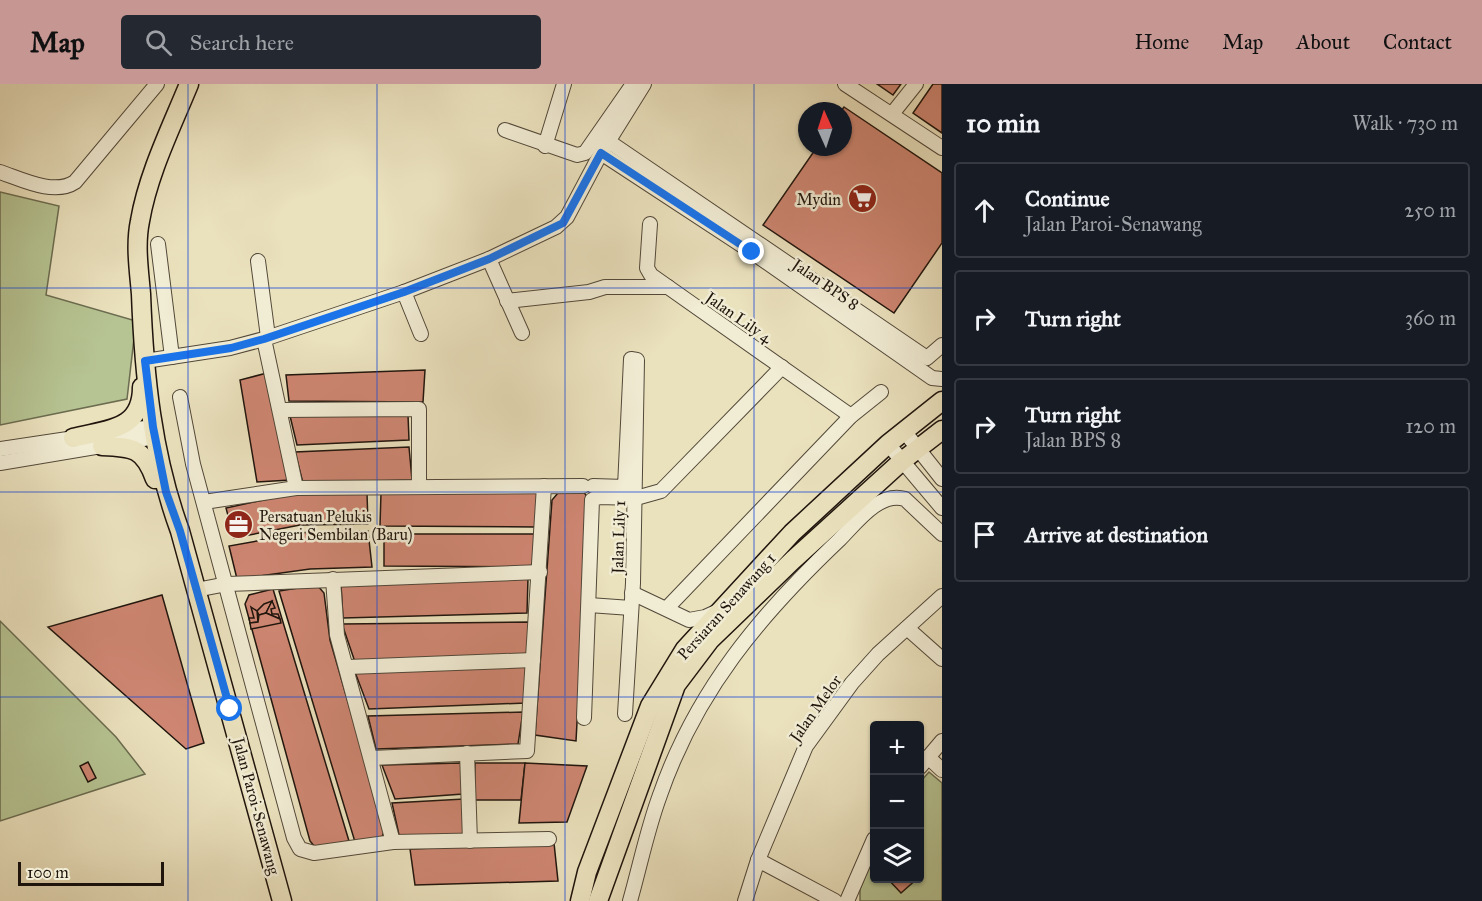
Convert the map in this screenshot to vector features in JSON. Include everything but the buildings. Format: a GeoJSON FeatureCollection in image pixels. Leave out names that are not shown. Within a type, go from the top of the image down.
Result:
{"type":"FeatureCollection","features":[{"type":"Feature","properties":{"kind":"main road","name":"Jalan Paroi-Senawang"},"geometry":{"type":"LineString","coordinates":[[189,84],[149,187],[139,225],[144,354],[154,432],[166,492],[180,531],[282,901]]}},
{"type":"Feature","properties":{"kind":"main road"},"geometry":{"type":"LineString","coordinates":[[73,438],[125,425],[132,419],[139,409],[142,394],[144,354]]}},
{"type":"Feature","properties":{"kind":"main road"},"geometry":{"type":"LineString","coordinates":[[904,431],[942,390]]}},
{"type":"Feature","properties":{"kind":"main road","name":"Persiaran Senawang 1"},"geometry":{"type":"LineString","coordinates":[[580,901],[587,872],[650,706],[685,649],[792,533],[888,444],[942,401]]}},
{"type":"Feature","properties":{"kind":"main road","name":"Persiaran Senawang 1"},"geometry":{"type":"LineString","coordinates":[[598,901],[676,685],[710,640],[902,461],[942,430]]}},
{"type":"Feature","properties":{"kind":"main road"},"geometry":{"type":"LineString","coordinates":[[102,446],[133,449],[145,456],[166,511],[180,531]]}},
{"type":"Feature","properties":{"kind":"street"},"geometry":{"type":"LineString","coordinates":[[0,172],[46,186],[68,187],[75,183],[157,84]]}},
{"type":"Feature","properties":{"kind":"street"},"geometry":{"type":"LineString","coordinates":[[545,146],[564,84]]}},
{"type":"Feature","properties":{"kind":"street"},"geometry":{"type":"LineString","coordinates":[[505,130],[545,146],[578,155],[585,153],[633,84]]}},
{"type":"Feature","properties":{"kind":"street"},"geometry":{"type":"LineString","coordinates":[[144,354],[172,357],[231,348],[266,338],[404,292],[489,259],[563,223],[605,147],[644,84]]}},
{"type":"Feature","properties":{"kind":"street"},"geometry":{"type":"LineString","coordinates":[[845,84],[942,148]]}},
{"type":"Feature","properties":{"kind":"street"},"geometry":{"type":"LineString","coordinates":[[892,114],[916,84]]}},
{"type":"Feature","properties":{"kind":"street"},"geometry":{"type":"LineString","coordinates":[[605,147],[927,358],[942,345]]}},
{"type":"Feature","properties":{"kind":"street","name":"Jalan BPS 8"},"geometry":{"type":"LineString","coordinates":[[605,147],[932,378],[942,379]]}},
{"type":"Feature","properties":{"kind":"street","name":"Jalan Lily 4"},"geometry":{"type":"LineString","coordinates":[[650,224],[647,268],[668,287],[851,416]]}},
{"type":"Feature","properties":{"kind":"street"},"geometry":{"type":"LineString","coordinates":[[158,244],[172,357]]}},
{"type":"Feature","properties":{"kind":"street"},"geometry":{"type":"LineString","coordinates":[[489,259],[522,333]]}},
{"type":"Feature","properties":{"kind":"street"},"geometry":{"type":"LineString","coordinates":[[258,261],[266,338],[297,488]]}},
{"type":"Feature","properties":{"kind":"street"},"geometry":{"type":"LineString","coordinates":[[507,301],[590,292],[605,287],[668,287]]}},
{"type":"Feature","properties":{"kind":"street"},"geometry":{"type":"LineString","coordinates":[[404,292],[421,334]]}},
{"type":"Feature","properties":{"kind":"street","name":"Jalan Lily 1"},"geometry":{"type":"LineString","coordinates":[[544,486],[625,487],[631,359],[637,360],[636,498],[625,714]]}},
{"type":"Feature","properties":{"kind":"street"},"geometry":{"type":"LineString","coordinates":[[584,718],[592,500],[599,497],[636,498],[660,491],[782,367]]}},
{"type":"Feature","properties":{"kind":"street"},"geometry":{"type":"LineString","coordinates":[[667,608],[851,416],[881,392]]}},
{"type":"Feature","properties":{"kind":"street"},"geometry":{"type":"LineString","coordinates":[[180,397],[204,502],[294,838],[300,849],[314,853],[393,842],[549,839]]}},
{"type":"Feature","properties":{"kind":"street"},"geometry":{"type":"LineString","coordinates":[[280,410],[419,409],[419,487]]}},
{"type":"Feature","properties":{"kind":"street"},"geometry":{"type":"LineString","coordinates":[[904,431],[942,479]]}},
{"type":"Feature","properties":{"kind":"street"},"geometry":{"type":"LineString","coordinates":[[0,450],[73,438],[154,432]]}},
{"type":"Feature","properties":{"kind":"street"},"geometry":{"type":"LineString","coordinates":[[0,463],[102,446],[154,432]]}},
{"type":"Feature","properties":{"kind":"street"},"geometry":{"type":"LineString","coordinates":[[888,444],[942,508]]}},
{"type":"Feature","properties":{"kind":"street"},"geometry":{"type":"LineString","coordinates":[[204,502],[297,488],[544,486],[540,572],[526,751],[372,758]]}},
{"type":"Feature","properties":{"kind":"street"},"geometry":{"type":"LineString","coordinates":[[630,901],[659,796],[682,742],[724,668],[768,610],[860,519],[885,499],[898,497],[905,499],[942,534]]}},
{"type":"Feature","properties":{"kind":"street"},"geometry":{"type":"LineString","coordinates":[[196,590],[227,584],[540,572]]}},
{"type":"Feature","properties":{"kind":"street"},"geometry":{"type":"LineString","coordinates":[[333,579],[337,635],[348,667],[393,842]]}},
{"type":"Feature","properties":{"kind":"street"},"geometry":{"type":"LineString","coordinates":[[632,593],[682,617],[696,620],[719,610]]}},
{"type":"Feature","properties":{"kind":"street","name":"Jalan Melor"},"geometry":{"type":"LineString","coordinates":[[745,901],[758,860],[806,746],[852,683],[878,654],[942,596]]}},
{"type":"Feature","properties":{"kind":"street"},"geometry":{"type":"LineString","coordinates":[[589,605],[631,608]]}},
{"type":"Feature","properties":{"kind":"street"},"geometry":{"type":"LineString","coordinates":[[682,617],[687,634],[685,649]]}},
{"type":"Feature","properties":{"kind":"street"},"geometry":{"type":"LineString","coordinates":[[907,628],[942,659]]}},
{"type":"Feature","properties":{"kind":"street"},"geometry":{"type":"LineString","coordinates":[[348,667],[533,660]]}},
{"type":"Feature","properties":{"kind":"street"},"geometry":{"type":"LineString","coordinates":[[942,741],[924,762],[942,770]]}},
{"type":"Feature","properties":{"kind":"street"},"geometry":{"type":"LineString","coordinates":[[467,753],[470,841]]}},
{"type":"Feature","properties":{"kind":"street"},"geometry":{"type":"LineString","coordinates":[[847,901],[870,848]]}},
{"type":"Feature","properties":{"kind":"street"},"geometry":{"type":"LineString","coordinates":[[758,860],[836,901]]}},
{"type":"Feature","properties":{"kind":"green space"},"geometry":{"type":"Polygon","coordinates":[[[0,192],[59,206],[46,295],[136,321],[127,399],[0,425],[0,192]]]}},
{"type":"Feature","properties":{"kind":"green space"},"geometry":{"type":"Polygon","coordinates":[[[0,621],[116,737],[145,774],[0,821],[0,621]]]}},
{"type":"Feature","properties":{"kind":"green space"},"geometry":{"type":"Polygon","coordinates":[[[929,772],[942,783],[942,901],[860,901],[860,889],[870,865],[870,883],[924,883],[924,778],[929,772]]]}},
{"type":"Feature","properties":{"kind":"place","name":"Mydin"},"geometry":{"type":"Point","coordinates":[862,199]}},
{"type":"Feature","properties":{"kind":"place","name":"Persatuan Pelukis Negeri Sembilan (Baru)"},"geometry":{"type":"Point","coordinates":[238,525]}},
{"type":"Feature","properties":{"kind":"route"},"geometry":{"type":"LineString","coordinates":[[230,709],[180,531],[166,492],[153,427],[145,361],[231,348],[264,339],[404,292],[489,259],[563,223],[601,153],[752,252]]}}]}
